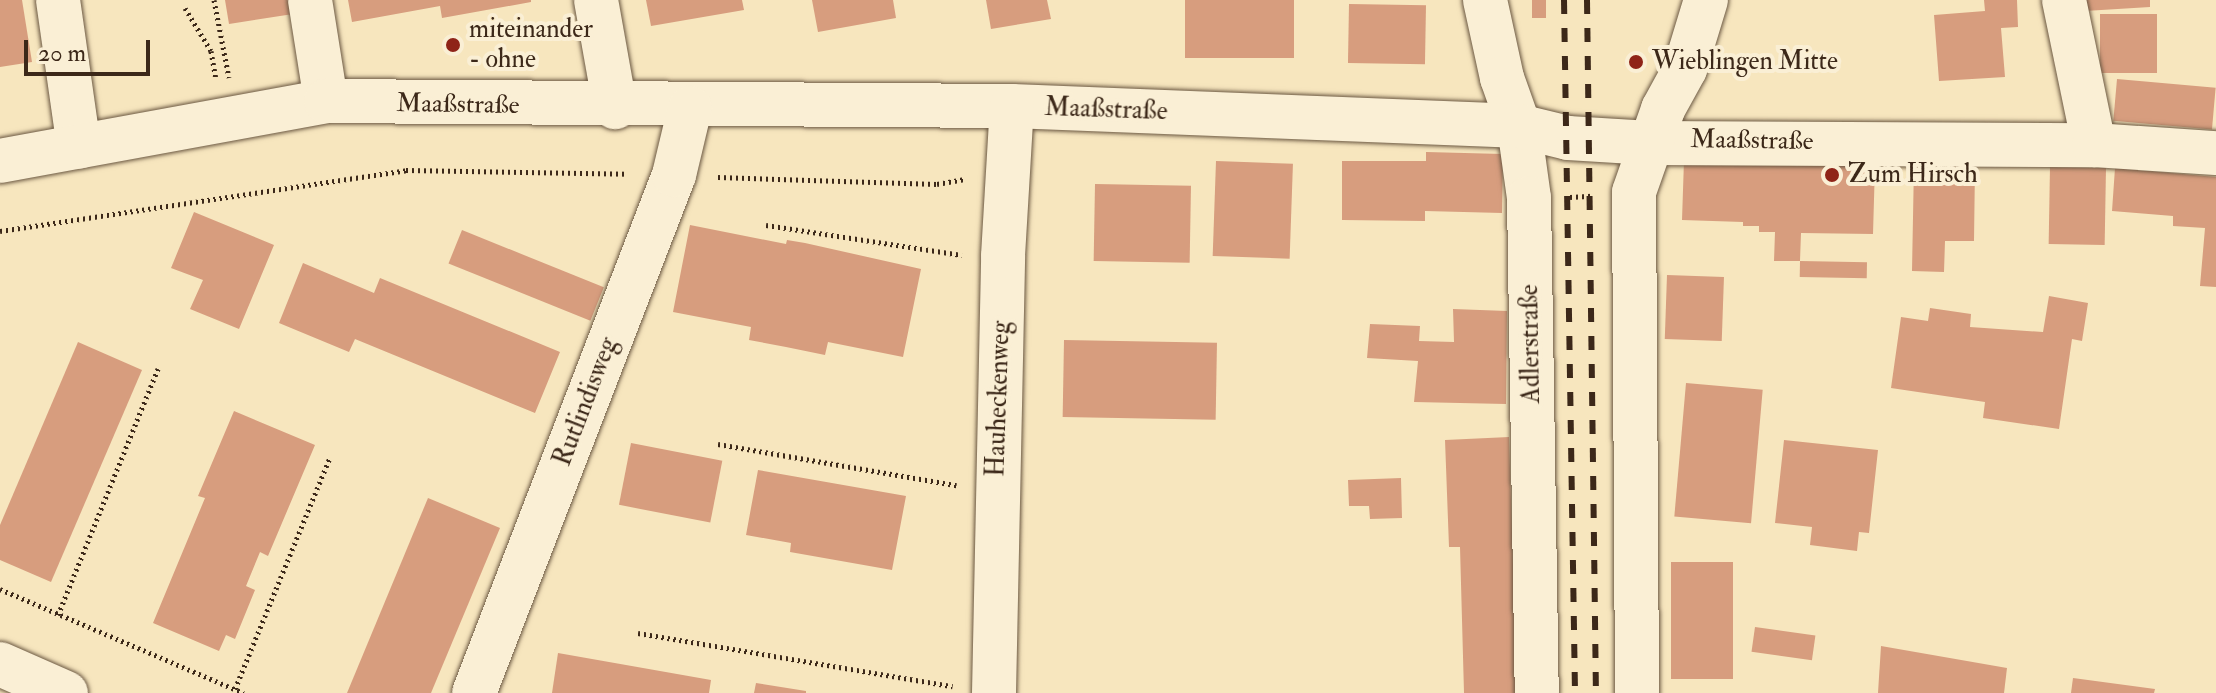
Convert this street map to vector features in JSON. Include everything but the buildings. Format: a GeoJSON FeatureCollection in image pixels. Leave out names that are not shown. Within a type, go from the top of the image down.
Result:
{"type":"FeatureCollection","features":[{"type":"Feature","properties":{"kind":"street"},"geometry":{"type":"LineString","coordinates":[[58,0],[79,147]]}},
{"type":"Feature","properties":{"kind":"street"},"geometry":{"type":"LineString","coordinates":[[310,0],[326,101]]}},
{"type":"Feature","properties":{"kind":"street"},"geometry":{"type":"LineString","coordinates":[[596,0],[615,107]]}},
{"type":"Feature","properties":{"kind":"street","name":"Adlerstraße"},"geometry":{"type":"LineString","coordinates":[[1485,0],[1519,126],[1529,198],[1537,693]]}},
{"type":"Feature","properties":{"kind":"street"},"geometry":{"type":"LineString","coordinates":[[1637,693],[1634,192],[1662,131],[1706,0]]}},
{"type":"Feature","properties":{"kind":"street"},"geometry":{"type":"LineString","coordinates":[[2064,0],[2094,145]]}},
{"type":"Feature","properties":{"kind":"street","name":"Maaßstraße"},"geometry":{"type":"LineString","coordinates":[[0,161],[79,147],[227,100],[690,108],[1012,106],[1519,126],[1568,138],[1662,131],[2094,145],[2216,153]]}},
{"type":"Feature","properties":{"kind":"street","name":"Hauheckenweg"},"geometry":{"type":"LineString","coordinates":[[994,692],[1003,256],[1012,106]]}},
{"type":"Feature","properties":{"kind":"street","name":"Rutlindisweg"},"geometry":{"type":"LineString","coordinates":[[474,693],[674,175],[690,108]]}},
{"type":"Feature","properties":{"kind":"street"},"geometry":{"type":"LineString","coordinates":[[0,664],[66,693]]}},
{"type":"Feature","properties":{"kind":"path"},"geometry":{"type":"LineString","coordinates":[[214,0],[227,100]]}},
{"type":"Feature","properties":{"kind":"path"},"geometry":{"type":"LineString","coordinates":[[185,8],[211,51],[227,100]]}},
{"type":"Feature","properties":{"kind":"path"},"geometry":{"type":"LineString","coordinates":[[0,231],[406,170],[937,184],[985,176],[1008,178]]}},
{"type":"Feature","properties":{"kind":"path"},"geometry":{"type":"LineString","coordinates":[[1529,198],[1634,192]]}},
{"type":"Feature","properties":{"kind":"path"},"geometry":{"type":"LineString","coordinates":[[766,225],[986,259],[1003,256]]}},
{"type":"Feature","properties":{"kind":"path"},"geometry":{"type":"LineString","coordinates":[[58,615],[158,369]]}},
{"type":"Feature","properties":{"kind":"path"},"geometry":{"type":"LineString","coordinates":[[718,444],[996,491]]}},
{"type":"Feature","properties":{"kind":"path"},"geometry":{"type":"LineString","coordinates":[[235,689],[330,457]]}},
{"type":"Feature","properties":{"kind":"path"},"geometry":{"type":"LineString","coordinates":[[0,589],[244,693]]}},
{"type":"Feature","properties":{"kind":"path"},"geometry":{"type":"LineString","coordinates":[[638,633],[994,692]]}},
{"type":"Feature","properties":{"kind":"railway"},"geometry":{"type":"LineString","coordinates":[[1564,0],[1575,693]]}},
{"type":"Feature","properties":{"kind":"railway"},"geometry":{"type":"LineString","coordinates":[[1587,0],[1596,693]]}},
{"type":"Feature","properties":{"kind":"place","name":"miteinander - ohne"},"geometry":{"type":"Point","coordinates":[453,45]}},
{"type":"Feature","properties":{"kind":"place","name":"Wieblingen Mitte"},"geometry":{"type":"Point","coordinates":[1636,62]}},
{"type":"Feature","properties":{"kind":"place","name":"Zum Hirsch"},"geometry":{"type":"Point","coordinates":[1832,175]}}]}
